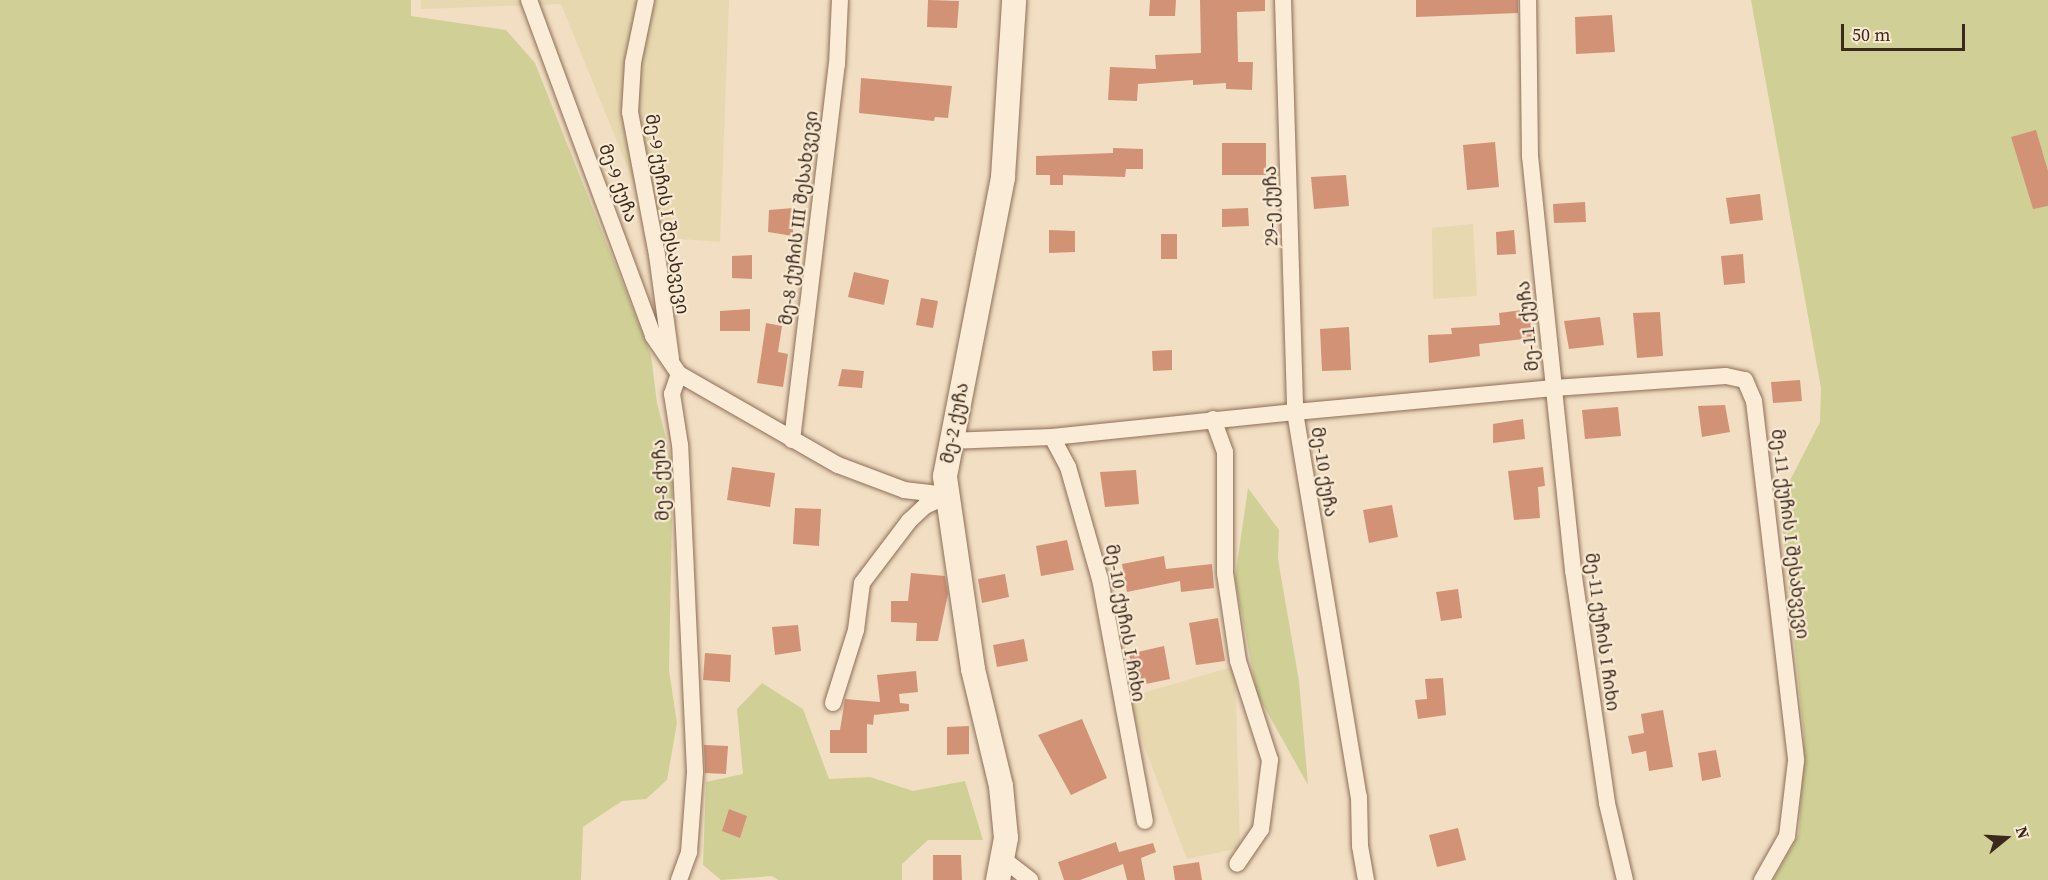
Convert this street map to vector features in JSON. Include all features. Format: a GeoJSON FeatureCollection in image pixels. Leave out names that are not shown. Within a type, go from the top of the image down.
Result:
{"type":"FeatureCollection","features":[{"type":"Feature","properties":{"kind":"main road","name":"მე-2 ქუჩა"},"geometry":{"type":"LineString","coordinates":[[1000,869],[1006,837],[1001,786],[973,669],[945,476],[949,441],[1003,177],[1014,0]]}},
{"type":"Feature","properties":{"kind":"street","name":"მე-9 ქუჩა"},"geometry":{"type":"LineString","coordinates":[[529,0],[652,336],[675,369]]}},
{"type":"Feature","properties":{"kind":"street","name":"მე-9 ქუჩის I შესახვევი"},"geometry":{"type":"LineString","coordinates":[[646,0],[633,63],[630,112],[657,255],[675,369]]}},
{"type":"Feature","properties":{"kind":"street","name":"მე-8 ქუჩის III შესახვევი"},"geometry":{"type":"LineString","coordinates":[[792,440],[837,65],[840,0]]}},
{"type":"Feature","properties":{"kind":"street","name":"29-ე ქუჩა"},"geometry":{"type":"LineString","coordinates":[[1283,0],[1295,412]]}},
{"type":"Feature","properties":{"kind":"street","name":"მე-11 ქუჩა"},"geometry":{"type":"LineString","coordinates":[[1295,412],[1554,388],[1530,157],[1528,0]]}},
{"type":"Feature","properties":{"kind":"street"},"geometry":{"type":"LineString","coordinates":[[675,369],[792,440],[874,481],[904,490],[947,495]]}},
{"type":"Feature","properties":{"kind":"street","name":"მე-8 ქუჩა"},"geometry":{"type":"LineString","coordinates":[[675,369],[672,394],[680,446],[695,772],[689,852],[678,880]]}},
{"type":"Feature","properties":{"kind":"street","name":"მე-11 ქუჩის I შესახვევი"},"geometry":{"type":"LineString","coordinates":[[1554,388],[1726,376],[1745,380],[1754,401],[1796,761],[1787,836],[1762,880]]}},
{"type":"Feature","properties":{"kind":"street","name":"მე-11 ქუჩის I ჩიხი"},"geometry":{"type":"LineString","coordinates":[[1554,388],[1573,570],[1605,791],[1625,880]]}},
{"type":"Feature","properties":{"kind":"street","name":"მე-10 ქუჩა"},"geometry":{"type":"LineString","coordinates":[[949,441],[1052,437],[1295,412],[1359,797],[1360,846],[1366,880]]}},
{"type":"Feature","properties":{"kind":"street"},"geometry":{"type":"LineString","coordinates":[[1213,419],[1225,452],[1225,573],[1238,661],[1270,760],[1261,829],[1237,864]]}},
{"type":"Feature","properties":{"kind":"street","name":"მე-10 ქუჩის I ჩიხი"},"geometry":{"type":"LineString","coordinates":[[1052,437],[1068,467],[1100,579],[1145,821]]}},
{"type":"Feature","properties":{"kind":"street"},"geometry":{"type":"LineString","coordinates":[[833,703],[856,630],[862,582],[909,521],[925,506],[947,495]]}},
{"type":"Feature","properties":{"kind":"street"},"geometry":{"type":"LineString","coordinates":[[1000,869],[1030,880]]}},
{"type":"Feature","properties":{"kind":"shaded area"},"geometry":{"type":"Polygon","coordinates":[[[421,0],[729,0],[720,242],[656,237],[561,4],[421,9],[421,0]]]}},
{"type":"Feature","properties":{"kind":"shaded area"},"geometry":{"type":"Polygon","coordinates":[[[1473,224],[1477,296],[1433,299],[1432,228],[1473,224]]]}},
{"type":"Feature","properties":{"kind":"shaded area"},"geometry":{"type":"Polygon","coordinates":[[[1235,666],[1240,848],[1187,859],[1126,698],[1235,666]]]}},
{"type":"Feature","properties":{"kind":"green space"},"geometry":{"type":"Polygon","coordinates":[[[0,0],[411,0],[411,16],[506,30],[535,63],[651,355],[657,403],[673,466],[669,670],[677,723],[667,780],[646,799],[622,801],[583,827],[581,880],[0,880],[0,0]]]}},
{"type":"Feature","properties":{"kind":"green space"},"geometry":{"type":"Polygon","coordinates":[[[1751,0],[2048,0],[2048,880],[1773,880],[1799,834],[1804,736],[1780,500],[1820,422],[1821,388],[1751,0]]]}},
{"type":"Feature","properties":{"kind":"green space"},"geometry":{"type":"Polygon","coordinates":[[[1248,488],[1279,530],[1278,559],[1299,681],[1308,785],[1257,694],[1235,578],[1248,488]]]}},
{"type":"Feature","properties":{"kind":"green space"},"geometry":{"type":"Polygon","coordinates":[[[762,683],[803,709],[829,779],[870,777],[913,791],[965,781],[983,840],[928,840],[902,864],[902,880],[778,880],[772,876],[721,880],[703,865],[706,782],[743,774],[737,709],[762,683]]]}},
{"type":"Feature","properties":{"kind":"building"},"geometry":{"type":"Polygon","coordinates":[[[928,0],[959,1],[957,28],[927,27],[928,0]]]}},
{"type":"Feature","properties":{"kind":"building"},"geometry":{"type":"Polygon","coordinates":[[[1150,0],[1176,0],[1175,16],[1149,16],[1150,0]]]}},
{"type":"Feature","properties":{"kind":"building"},"geometry":{"type":"Polygon","coordinates":[[[1200,0],[1265,0],[1265,11],[1237,12],[1238,62],[1253,62],[1252,90],[1226,89],[1226,83],[1193,85],[1193,80],[1138,84],[1137,101],[1108,100],[1110,67],[1156,69],[1155,55],[1201,53],[1200,0]]]}},
{"type":"Feature","properties":{"kind":"building"},"geometry":{"type":"Polygon","coordinates":[[[1416,0],[1518,0],[1518,13],[1416,17],[1416,0]]]}},
{"type":"Feature","properties":{"kind":"building"},"geometry":{"type":"Polygon","coordinates":[[[1612,15],[1615,52],[1576,54],[1575,17],[1612,15]]]}},
{"type":"Feature","properties":{"kind":"building"},"geometry":{"type":"Polygon","coordinates":[[[861,78],[952,86],[948,118],[935,117],[934,121],[859,113],[861,78]]]}},
{"type":"Feature","properties":{"kind":"building"},"geometry":{"type":"Polygon","coordinates":[[[2036,130],[2048,171],[2048,206],[2033,209],[2011,137],[2036,130]]]}},
{"type":"Feature","properties":{"kind":"building"},"geometry":{"type":"Polygon","coordinates":[[[1495,142],[1499,187],[1467,190],[1463,145],[1495,142]]]}},
{"type":"Feature","properties":{"kind":"building"},"geometry":{"type":"Polygon","coordinates":[[[1222,143],[1266,143],[1266,175],[1222,175],[1222,143]]]}},
{"type":"Feature","properties":{"kind":"building"},"geometry":{"type":"Polygon","coordinates":[[[1113,148],[1143,149],[1143,169],[1126,169],[1125,177],[1063,175],[1063,185],[1050,185],[1050,175],[1036,175],[1036,156],[1113,153],[1113,148]]]}},
{"type":"Feature","properties":{"kind":"building"},"geometry":{"type":"Polygon","coordinates":[[[1346,175],[1349,206],[1314,209],[1311,177],[1346,175]]]}},
{"type":"Feature","properties":{"kind":"building"},"geometry":{"type":"Polygon","coordinates":[[[1760,194],[1763,220],[1730,224],[1726,198],[1760,194]]]}},
{"type":"Feature","properties":{"kind":"building"},"geometry":{"type":"Polygon","coordinates":[[[1585,202],[1586,222],[1554,223],[1553,204],[1585,202]]]}},
{"type":"Feature","properties":{"kind":"building"},"geometry":{"type":"Polygon","coordinates":[[[793,208],[793,236],[768,232],[769,210],[793,208]]]}},
{"type":"Feature","properties":{"kind":"building"},"geometry":{"type":"Polygon","coordinates":[[[1248,208],[1249,226],[1222,227],[1222,209],[1248,208]]]}},
{"type":"Feature","properties":{"kind":"building"},"geometry":{"type":"Polygon","coordinates":[[[1049,230],[1075,231],[1075,252],[1049,253],[1049,230]]]}},
{"type":"Feature","properties":{"kind":"building"},"geometry":{"type":"Polygon","coordinates":[[[1514,230],[1516,254],[1497,255],[1496,232],[1514,230]]]}},
{"type":"Feature","properties":{"kind":"building"},"geometry":{"type":"Polygon","coordinates":[[[1161,234],[1177,234],[1177,259],[1161,259],[1161,234]]]}},
{"type":"Feature","properties":{"kind":"building"},"geometry":{"type":"Polygon","coordinates":[[[1743,254],[1745,283],[1724,285],[1721,256],[1743,254]]]}},
{"type":"Feature","properties":{"kind":"building"},"geometry":{"type":"Polygon","coordinates":[[[752,255],[752,279],[732,278],[732,256],[752,255]]]}},
{"type":"Feature","properties":{"kind":"building"},"geometry":{"type":"Polygon","coordinates":[[[854,272],[889,280],[884,305],[848,297],[854,272]]]}},
{"type":"Feature","properties":{"kind":"building"},"geometry":{"type":"Polygon","coordinates":[[[921,298],[938,301],[933,328],[916,325],[921,298]]]}},
{"type":"Feature","properties":{"kind":"building"},"geometry":{"type":"Polygon","coordinates":[[[750,309],[750,331],[720,331],[720,311],[750,309]]]}},
{"type":"Feature","properties":{"kind":"building"},"geometry":{"type":"Polygon","coordinates":[[[1529,309],[1532,338],[1479,344],[1480,356],[1429,363],[1428,335],[1452,334],[1451,328],[1500,325],[1499,313],[1529,309]]]}},
{"type":"Feature","properties":{"kind":"building"},"geometry":{"type":"Polygon","coordinates":[[[1660,312],[1663,356],[1637,358],[1633,313],[1660,312]]]}},
{"type":"Feature","properties":{"kind":"building"},"geometry":{"type":"Polygon","coordinates":[[[1600,317],[1604,345],[1569,349],[1564,321],[1600,317]]]}},
{"type":"Feature","properties":{"kind":"building"},"geometry":{"type":"Polygon","coordinates":[[[766,323],[782,326],[778,352],[788,354],[783,387],[757,383],[766,323]]]}},
{"type":"Feature","properties":{"kind":"building"},"geometry":{"type":"Polygon","coordinates":[[[1349,327],[1351,370],[1322,371],[1320,329],[1349,327]]]}},
{"type":"Feature","properties":{"kind":"building"},"geometry":{"type":"Polygon","coordinates":[[[1172,350],[1172,370],[1153,371],[1152,351],[1172,350]]]}},
{"type":"Feature","properties":{"kind":"building"},"geometry":{"type":"Polygon","coordinates":[[[842,369],[864,371],[862,388],[838,386],[842,369]]]}},
{"type":"Feature","properties":{"kind":"building"},"geometry":{"type":"Polygon","coordinates":[[[1800,380],[1802,401],[1773,403],[1771,382],[1800,380]]]}},
{"type":"Feature","properties":{"kind":"building"},"geometry":{"type":"Polygon","coordinates":[[[1725,405],[1730,432],[1702,437],[1698,406],[1725,405]]]}},
{"type":"Feature","properties":{"kind":"building"},"geometry":{"type":"Polygon","coordinates":[[[1618,407],[1621,436],[1585,439],[1582,410],[1618,407]]]}},
{"type":"Feature","properties":{"kind":"building"},"geometry":{"type":"Polygon","coordinates":[[[1523,419],[1525,439],[1493,443],[1493,424],[1523,419]]]}},
{"type":"Feature","properties":{"kind":"building"},"geometry":{"type":"Polygon","coordinates":[[[732,467],[775,473],[770,507],[727,500],[732,467]]]}},
{"type":"Feature","properties":{"kind":"building"},"geometry":{"type":"Polygon","coordinates":[[[1543,467],[1545,486],[1538,487],[1540,518],[1514,520],[1508,471],[1543,467]]]}},
{"type":"Feature","properties":{"kind":"building"},"geometry":{"type":"Polygon","coordinates":[[[1136,470],[1139,504],[1105,507],[1100,472],[1136,470]]]}},
{"type":"Feature","properties":{"kind":"building"},"geometry":{"type":"Polygon","coordinates":[[[1392,505],[1398,537],[1369,543],[1363,510],[1392,505]]]}},
{"type":"Feature","properties":{"kind":"building"},"geometry":{"type":"Polygon","coordinates":[[[795,508],[821,509],[819,546],[793,544],[795,508]]]}},
{"type":"Feature","properties":{"kind":"building"},"geometry":{"type":"Polygon","coordinates":[[[1067,540],[1074,570],[1041,576],[1036,546],[1067,540]]]}},
{"type":"Feature","properties":{"kind":"building"},"geometry":{"type":"Polygon","coordinates":[[[1164,556],[1166,569],[1212,564],[1214,588],[1181,592],[1180,581],[1127,592],[1122,564],[1164,556]]]}},
{"type":"Feature","properties":{"kind":"building"},"geometry":{"type":"Polygon","coordinates":[[[911,573],[945,576],[948,594],[938,641],[916,641],[917,623],[891,622],[891,601],[908,601],[911,573]]]}},
{"type":"Feature","properties":{"kind":"building"},"geometry":{"type":"Polygon","coordinates":[[[1005,574],[1009,597],[982,603],[978,579],[1005,574]]]}},
{"type":"Feature","properties":{"kind":"building"},"geometry":{"type":"Polygon","coordinates":[[[1458,589],[1462,618],[1441,621],[1436,592],[1458,589]]]}},
{"type":"Feature","properties":{"kind":"building"},"geometry":{"type":"Polygon","coordinates":[[[1218,618],[1225,661],[1196,665],[1189,623],[1218,618]]]}},
{"type":"Feature","properties":{"kind":"building"},"geometry":{"type":"Polygon","coordinates":[[[798,625],[801,651],[775,655],[772,627],[798,625]]]}},
{"type":"Feature","properties":{"kind":"building"},"geometry":{"type":"Polygon","coordinates":[[[1024,639],[1028,661],[997,667],[993,645],[1024,639]]]}},
{"type":"Feature","properties":{"kind":"building"},"geometry":{"type":"Polygon","coordinates":[[[1164,646],[1170,679],[1136,686],[1129,654],[1164,646]]]}},
{"type":"Feature","properties":{"kind":"building"},"geometry":{"type":"Polygon","coordinates":[[[705,653],[731,655],[730,682],[703,680],[705,653]]]}},
{"type":"Feature","properties":{"kind":"building"},"geometry":{"type":"Polygon","coordinates":[[[916,671],[918,692],[899,694],[900,703],[909,704],[909,711],[874,715],[873,725],[867,724],[867,753],[830,753],[830,730],[840,730],[845,699],[880,702],[877,675],[916,671]]]}},
{"type":"Feature","properties":{"kind":"building"},"geometry":{"type":"Polygon","coordinates":[[[1443,678],[1446,715],[1418,719],[1415,700],[1427,699],[1425,679],[1443,678]]]}},
{"type":"Feature","properties":{"kind":"building"},"geometry":{"type":"Polygon","coordinates":[[[1663,710],[1673,767],[1649,771],[1646,751],[1632,754],[1628,736],[1644,733],[1641,714],[1663,710]]]}},
{"type":"Feature","properties":{"kind":"building"},"geometry":{"type":"Polygon","coordinates":[[[1082,719],[1107,778],[1071,795],[1038,735],[1082,719]]]}},
{"type":"Feature","properties":{"kind":"building"},"geometry":{"type":"Polygon","coordinates":[[[969,726],[969,754],[947,755],[947,727],[969,726]]]}},
{"type":"Feature","properties":{"kind":"building"},"geometry":{"type":"Polygon","coordinates":[[[704,745],[728,746],[726,774],[705,773],[704,745]]]}},
{"type":"Feature","properties":{"kind":"building"},"geometry":{"type":"Polygon","coordinates":[[[1716,750],[1721,777],[1702,781],[1698,753],[1716,750]]]}},
{"type":"Feature","properties":{"kind":"building"},"geometry":{"type":"Polygon","coordinates":[[[729,809],[747,816],[740,838],[722,831],[729,809]]]}},
{"type":"Feature","properties":{"kind":"building"},"geometry":{"type":"Polygon","coordinates":[[[1458,828],[1466,860],[1437,867],[1429,835],[1458,828]]]}},
{"type":"Feature","properties":{"kind":"building"},"geometry":{"type":"Polygon","coordinates":[[[1116,842],[1119,852],[1153,843],[1156,852],[1141,858],[1145,880],[1127,880],[1123,864],[1080,880],[1064,880],[1058,862],[1116,842]]]}},
{"type":"Feature","properties":{"kind":"building"},"geometry":{"type":"Polygon","coordinates":[[[933,855],[961,855],[962,880],[933,880],[933,855]]]}},
{"type":"Feature","properties":{"kind":"building"},"geometry":{"type":"Polygon","coordinates":[[[1199,862],[1202,880],[1175,880],[1173,866],[1199,862]]]}}]}
